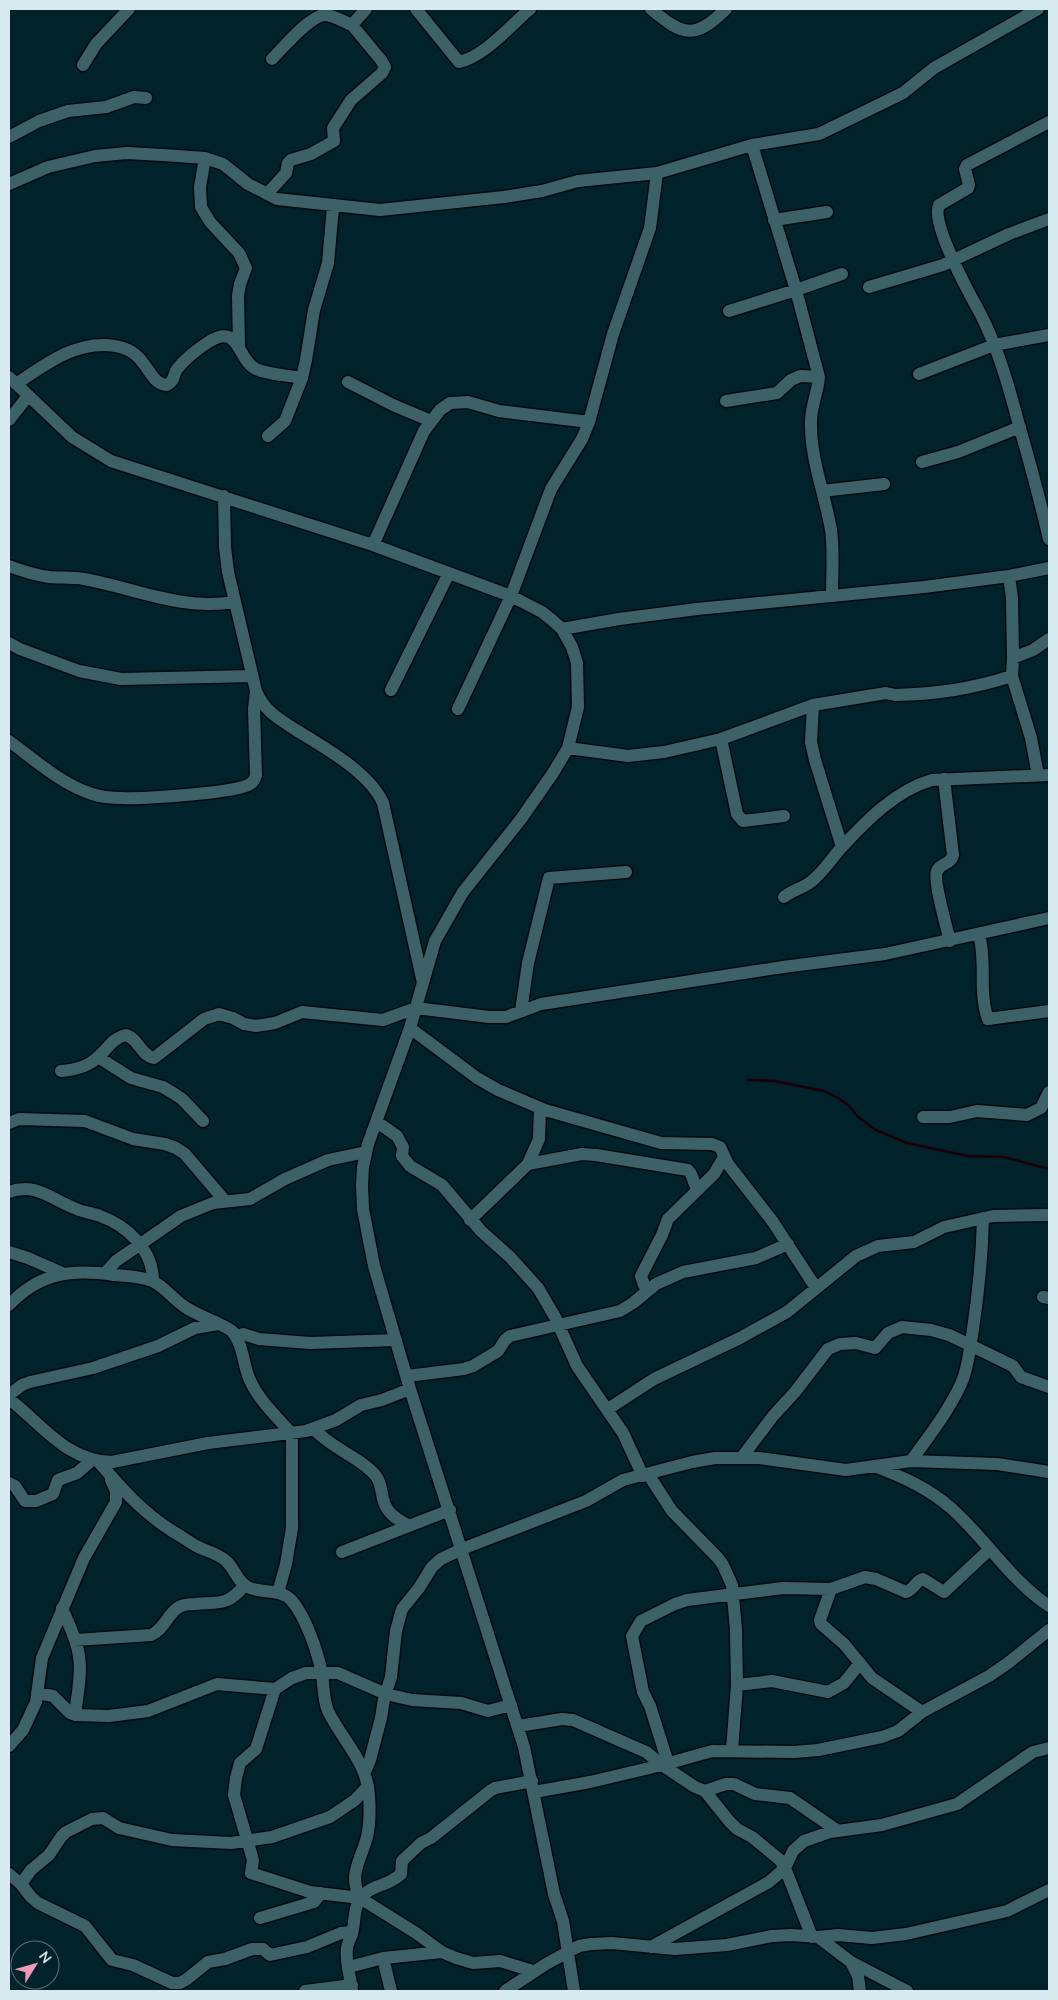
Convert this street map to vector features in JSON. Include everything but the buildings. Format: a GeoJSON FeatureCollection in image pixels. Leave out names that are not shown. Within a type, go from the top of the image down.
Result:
{"type":"FeatureCollection","features":[{"type":"Feature","properties":{"kind":"street"},"geometry":{"type":"LineString","coordinates":[[83,65],[96,44],[129,9]]}},
{"type":"Feature","properties":{"kind":"street"},"geometry":{"type":"LineString","coordinates":[[352,25],[366,9]]}},
{"type":"Feature","properties":{"kind":"street"},"geometry":{"type":"LineString","coordinates":[[416,9],[459,62],[474,56],[504,35],[530,9]]}},
{"type":"Feature","properties":{"kind":"street"},"geometry":{"type":"LineString","coordinates":[[651,9],[676,28],[686,32],[696,31],[705,27],[726,9]]}},
{"type":"Feature","properties":{"kind":"street"},"geometry":{"type":"LineString","coordinates":[[9,184],[48,167],[95,156],[127,153],[205,158],[223,164],[248,184],[277,199],[333,207],[380,210],[478,200],[542,191],[578,181],[657,173],[752,146],[820,134],[870,111],[903,93],[945,61],[1038,9]]}},
{"type":"Feature","properties":{"kind":"street"},"geometry":{"type":"LineString","coordinates":[[267,194],[286,173],[288,163],[291,160],[311,154],[334,141],[333,128],[351,100],[382,73],[384,67],[381,60],[352,25],[330,16],[319,16],[272,59]]}},
{"type":"Feature","properties":{"kind":"street"},"geometry":{"type":"LineString","coordinates":[[9,137],[39,121],[68,111],[106,107],[127,98],[146,98]]}},
{"type":"Feature","properties":{"kind":"street"},"geometry":{"type":"LineString","coordinates":[[1049,122],[967,165],[965,169],[969,184],[968,188],[943,202],[937,209],[938,220],[953,260],[986,324],[994,346],[1034,475],[1049,539]]}},
{"type":"Feature","properties":{"kind":"street"},"geometry":{"type":"LineString","coordinates":[[752,146],[796,290],[818,377],[818,390],[813,404],[811,422],[814,459],[833,545],[832,595]]}},
{"type":"Feature","properties":{"kind":"street"},"geometry":{"type":"LineString","coordinates":[[205,158],[200,198],[204,216],[239,253],[246,268],[238,296],[240,347]]}},
{"type":"Feature","properties":{"kind":"street"},"geometry":{"type":"LineString","coordinates":[[458,709],[511,596],[551,489],[582,440],[589,422],[613,334],[650,228],[657,173]]}},
{"type":"Feature","properties":{"kind":"street"},"geometry":{"type":"LineString","coordinates":[[268,436],[285,421],[302,378],[314,310],[328,263],[333,207]]}},
{"type":"Feature","properties":{"kind":"street"},"geometry":{"type":"LineString","coordinates":[[774,220],[826,212]]}},
{"type":"Feature","properties":{"kind":"street"},"geometry":{"type":"LineString","coordinates":[[869,287],[953,260],[1000,238],[1049,219]]}},
{"type":"Feature","properties":{"kind":"street"},"geometry":{"type":"LineString","coordinates":[[729,310],[842,274]]}},
{"type":"Feature","properties":{"kind":"street"},"geometry":{"type":"LineString","coordinates":[[919,374],[994,346],[1049,335]]}},
{"type":"Feature","properties":{"kind":"street"},"geometry":{"type":"LineString","coordinates":[[302,378],[263,372],[253,368],[246,361],[240,347],[232,338],[226,337],[210,340],[177,370],[174,379],[167,385],[158,382],[139,358],[125,348],[97,345],[82,347],[13,381],[72,436],[111,460],[373,545],[511,596],[542,612],[562,629],[572,647],[577,663],[578,708],[568,748],[521,819],[453,908],[435,941],[410,1028],[366,1152],[362,1185],[364,1217],[374,1266],[408,1382],[518,1726],[533,1786],[554,1894],[563,1921],[574,1991]]}},
{"type":"Feature","properties":{"kind":"street"},"geometry":{"type":"LineString","coordinates":[[726,401],[777,393],[791,380],[800,376],[818,377]]}},
{"type":"Feature","properties":{"kind":"street"},"geometry":{"type":"LineString","coordinates":[[348,382],[430,421]]}},
{"type":"Feature","properties":{"kind":"street"},"geometry":{"type":"LineString","coordinates":[[9,420],[28,396]]}},
{"type":"Feature","properties":{"kind":"street"},"geometry":{"type":"LineString","coordinates":[[373,545],[430,421],[450,403],[468,402],[499,410],[589,422]]}},
{"type":"Feature","properties":{"kind":"street"},"geometry":{"type":"LineString","coordinates":[[922,462],[958,452],[1020,427]]}},
{"type":"Feature","properties":{"kind":"street"},"geometry":{"type":"LineString","coordinates":[[822,492],[884,484]]}},
{"type":"Feature","properties":{"kind":"street"},"geometry":{"type":"LineString","coordinates":[[224,496],[224,548],[234,602],[256,691],[265,708],[333,753],[372,784],[378,792],[383,803],[423,985]]}},
{"type":"Feature","properties":{"kind":"street"},"geometry":{"type":"LineString","coordinates":[[9,566],[37,575],[82,579],[131,588],[161,599],[206,604],[234,602]]}},
{"type":"Feature","properties":{"kind":"street"},"geometry":{"type":"LineString","coordinates":[[562,629],[619,619],[832,595],[924,587],[1009,576],[1049,568]]}},
{"type":"Feature","properties":{"kind":"street"},"geometry":{"type":"LineString","coordinates":[[392,690],[449,573]]}},
{"type":"Feature","properties":{"kind":"street"},"geometry":{"type":"LineString","coordinates":[[784,897],[813,880],[842,847],[899,794],[920,783],[944,779],[1044,775],[1012,676],[1012,598],[1009,576]]}},
{"type":"Feature","properties":{"kind":"street"},"geometry":{"type":"LineString","coordinates":[[1013,658],[1033,650],[1049,639]]}},
{"type":"Feature","properties":{"kind":"street"},"geometry":{"type":"LineString","coordinates":[[9,642],[20,649],[79,672],[121,679],[252,676]]}},
{"type":"Feature","properties":{"kind":"street"},"geometry":{"type":"LineString","coordinates":[[568,748],[628,756],[664,752],[721,739],[812,705],[886,693],[895,695],[955,691],[980,686],[1012,676]]}},
{"type":"Feature","properties":{"kind":"street"},"geometry":{"type":"LineString","coordinates":[[9,742],[70,784],[93,794],[122,798],[189,794],[240,788],[251,784],[256,775],[254,709],[256,691]]}},
{"type":"Feature","properties":{"kind":"street"},"geometry":{"type":"LineString","coordinates":[[812,705],[811,742],[842,847]]}},
{"type":"Feature","properties":{"kind":"street"},"geometry":{"type":"LineString","coordinates":[[721,739],[737,814],[743,821],[784,816]]}},
{"type":"Feature","properties":{"kind":"street"},"geometry":{"type":"LineString","coordinates":[[944,779],[954,855],[950,862],[939,868],[937,885],[950,941]]}},
{"type":"Feature","properties":{"kind":"street"},"geometry":{"type":"LineString","coordinates":[[521,1011],[528,963],[549,878],[626,872]]}},
{"type":"Feature","properties":{"kind":"street"},"geometry":{"type":"LineString","coordinates":[[61,1071],[74,1070],[87,1065],[98,1057],[114,1040],[126,1035],[135,1040],[143,1052],[154,1058],[204,1019],[219,1014],[244,1024],[256,1026],[274,1023],[302,1012],[383,1020],[416,1008],[489,1017],[506,1016],[541,1004],[784,967],[885,954],[1049,918]]}},
{"type":"Feature","properties":{"kind":"street"},"geometry":{"type":"LineString","coordinates":[[979,934],[983,952],[984,995],[988,1019],[1049,1011]]}},
{"type":"Feature","properties":{"kind":"street"},"geometry":{"type":"LineString","coordinates":[[410,1028],[477,1078],[498,1090],[540,1108],[661,1143],[712,1144],[720,1147],[724,1157],[788,1244],[816,1288]]}},
{"type":"Feature","properties":{"kind":"street"},"geometry":{"type":"LineString","coordinates":[[98,1057],[131,1078],[163,1087],[173,1093],[182,1099],[202,1121]]}},
{"type":"Feature","properties":{"kind":"street"},"geometry":{"type":"LineString","coordinates":[[923,1117],[950,1117],[977,1111],[1027,1115],[1041,1108],[1049,1092]]}},
{"type":"Feature","properties":{"kind":"street"},"geometry":{"type":"LineString","coordinates":[[470,1220],[528,1164],[539,1139],[540,1108]]}},
{"type":"Feature","properties":{"kind":"street"},"geometry":{"type":"LineString","coordinates":[[9,1123],[19,1119],[85,1121],[133,1139],[166,1144],[185,1154],[226,1201]]}},
{"type":"Feature","properties":{"kind":"street"},"geometry":{"type":"LineString","coordinates":[[376,1122],[397,1136],[403,1147],[402,1156],[410,1166],[442,1185],[470,1220],[510,1257],[538,1288],[559,1326],[577,1366],[623,1433],[645,1475],[672,1511],[711,1550],[723,1565],[734,1595],[736,1630],[737,1685],[732,1750]]}},
{"type":"Feature","properties":{"kind":"street"},"geometry":{"type":"LineString","coordinates":[[105,1273],[116,1261],[181,1216],[213,1203],[250,1199],[285,1179],[328,1160],[366,1152]]}},
{"type":"Feature","properties":{"kind":"street"},"geometry":{"type":"LineString","coordinates":[[528,1164],[582,1154],[596,1155],[688,1170],[692,1174],[694,1184],[698,1190]]}},
{"type":"Feature","properties":{"kind":"street"},"geometry":{"type":"LineString","coordinates":[[649,1289],[644,1285],[641,1276],[662,1235],[668,1218],[714,1174],[724,1157]]}},
{"type":"Feature","properties":{"kind":"street"},"geometry":{"type":"LineString","coordinates":[[9,1192],[22,1188],[44,1192],[74,1208],[118,1224],[140,1244],[153,1270],[152,1281]]}},
{"type":"Feature","properties":{"kind":"street"},"geometry":{"type":"LineString","coordinates":[[608,1409],[654,1379],[740,1338],[787,1312],[856,1256],[867,1250],[878,1246],[914,1242],[944,1227],[983,1218],[1002,1215],[1049,1215]]}},
{"type":"Feature","properties":{"kind":"street"},"geometry":{"type":"LineString","coordinates":[[911,1461],[938,1424],[959,1388],[966,1371],[983,1251],[983,1218]]}},
{"type":"Feature","properties":{"kind":"street"},"geometry":{"type":"LineString","coordinates":[[9,1483],[15,1486],[25,1501],[36,1501],[53,1494],[58,1480],[98,1463],[112,1462],[208,1443],[292,1434],[314,1429],[336,1420],[361,1405],[382,1400],[408,1382],[468,1368],[498,1351],[510,1336],[620,1311],[649,1289],[683,1272],[756,1258],[788,1244]]}},
{"type":"Feature","properties":{"kind":"street"},"geometry":{"type":"LineString","coordinates":[[9,1252],[62,1273]]}},
{"type":"Feature","properties":{"kind":"street"},"geometry":{"type":"LineString","coordinates":[[9,1304],[24,1290],[49,1277],[62,1273],[94,1271],[140,1277],[152,1281],[184,1306],[232,1331],[237,1337],[250,1380],[260,1398],[292,1434],[292,1528],[286,1564],[278,1593]]}},
{"type":"Feature","properties":{"kind":"street"},"geometry":{"type":"LineString","coordinates":[[9,1395],[22,1385],[30,1382],[92,1368],[158,1346],[195,1328],[221,1324]]}},
{"type":"Feature","properties":{"kind":"street"},"geometry":{"type":"LineString","coordinates":[[742,1457],[773,1416],[795,1392],[823,1353],[833,1346],[856,1343],[875,1348],[888,1333],[907,1327],[948,1335],[1012,1366],[1021,1377],[1049,1387]]}},
{"type":"Feature","properties":{"kind":"street"},"geometry":{"type":"LineString","coordinates":[[237,1337],[243,1334],[260,1339],[310,1343],[396,1340]]}},
{"type":"Feature","properties":{"kind":"street"},"geometry":{"type":"LineString","coordinates":[[9,1399],[58,1442],[72,1452],[98,1463],[136,1505],[198,1546],[224,1558],[244,1586],[254,1590],[273,1591],[290,1599],[299,1612],[307,1630],[322,1673],[323,1694],[328,1711],[365,1772],[370,1803],[368,1832],[354,1878],[360,1898]]}},
{"type":"Feature","properties":{"kind":"street"},"geometry":{"type":"LineString","coordinates":[[314,1429],[328,1443],[371,1471],[378,1480],[388,1510],[392,1515],[409,1526]]}},
{"type":"Feature","properties":{"kind":"street"},"geometry":{"type":"LineString","coordinates":[[365,1772],[370,1760],[392,1677],[396,1631],[402,1610],[432,1567],[441,1559],[462,1549],[586,1501],[623,1480],[698,1461],[742,1457],[846,1470],[911,1461],[997,1464],[1049,1472]]}},
{"type":"Feature","properties":{"kind":"street"},"geometry":{"type":"LineString","coordinates":[[9,1746],[23,1730],[36,1702],[42,1658],[62,1608],[72,1589],[84,1558],[116,1502],[116,1491],[98,1463]]}},
{"type":"Feature","properties":{"kind":"street"},"geometry":{"type":"LineString","coordinates":[[874,1466],[906,1478],[926,1489],[952,1509],[1021,1584],[1049,1606]]}},
{"type":"Feature","properties":{"kind":"street"},"geometry":{"type":"LineString","coordinates":[[342,1552],[450,1510]]}},
{"type":"Feature","properties":{"kind":"street"},"geometry":{"type":"LineString","coordinates":[[665,1764],[650,1706],[643,1692],[632,1642],[634,1631],[641,1621],[674,1604],[687,1600],[783,1588],[831,1589],[838,1588],[860,1578],[870,1577],[906,1592],[911,1591],[919,1580],[923,1579],[944,1592],[990,1549]]}},
{"type":"Feature","properties":{"kind":"street"},"geometry":{"type":"LineString","coordinates":[[75,1640],[152,1635],[162,1628],[180,1607],[186,1604],[224,1602],[235,1597],[244,1586]]}},
{"type":"Feature","properties":{"kind":"street"},"geometry":{"type":"LineString","coordinates":[[831,1589],[820,1622],[844,1644],[872,1678],[922,1712]]}},
{"type":"Feature","properties":{"kind":"street"},"geometry":{"type":"LineString","coordinates":[[62,1608],[79,1655],[80,1669],[76,1715]]}},
{"type":"Feature","properties":{"kind":"street"},"geometry":{"type":"LineString","coordinates":[[304,1991],[352,1988],[347,1949],[352,1932],[353,1917],[360,1898],[372,1889],[395,1880],[401,1874],[402,1861],[421,1843],[431,1838],[495,1788],[590,1782],[712,1751],[794,1752],[832,1748],[890,1734],[906,1725],[922,1712],[996,1672],[1049,1630]]}},
{"type":"Feature","properties":{"kind":"street"},"geometry":{"type":"LineString","coordinates":[[737,1685],[772,1681],[828,1692],[844,1683],[860,1663]]}},
{"type":"Feature","properties":{"kind":"street"},"geometry":{"type":"LineString","coordinates":[[36,1693],[53,1696],[70,1712],[76,1715],[109,1716],[148,1712],[217,1684],[275,1689],[292,1678],[306,1673],[338,1673],[386,1694],[412,1700],[462,1703],[488,1711],[511,1705]]}},
{"type":"Feature","properties":{"kind":"street"},"geometry":{"type":"LineString","coordinates":[[275,1689],[256,1749],[240,1763],[236,1778],[234,1794],[252,1860],[251,1873],[298,1889],[360,1898],[416,1933],[442,1952],[469,1962],[500,1961],[534,1971]]}},
{"type":"Feature","properties":{"kind":"street"},"geometry":{"type":"LineString","coordinates":[[518,1726],[562,1719],[573,1720],[646,1752],[695,1787],[706,1790],[726,1784],[734,1784],[755,1794],[790,1798],[838,1831]]}},
{"type":"Feature","properties":{"kind":"street"},"geometry":{"type":"LineString","coordinates":[[651,1947],[769,1882],[785,1868],[793,1852],[804,1841],[830,1832],[882,1825],[957,1804],[1033,1752],[1049,1748]]}},
{"type":"Feature","properties":{"kind":"street"},"geometry":{"type":"LineString","coordinates":[[22,1884],[30,1870],[49,1855],[66,1832],[92,1819],[103,1818],[119,1828],[172,1840],[230,1844],[272,1837],[330,1817],[349,1804],[368,1786]]}},
{"type":"Feature","properties":{"kind":"street"},"geometry":{"type":"LineString","coordinates":[[706,1790],[729,1821],[780,1860],[815,1937],[851,1962],[907,1991]]}},
{"type":"Feature","properties":{"kind":"street"},"geometry":{"type":"LineString","coordinates":[[9,1874],[22,1884],[38,1903],[86,1926],[112,1960],[133,1965],[172,1983],[187,1979],[208,1962],[225,1959],[252,1949],[262,1949],[270,1955],[307,1947],[341,1933],[352,1932]]}},
{"type":"Feature","properties":{"kind":"street"},"geometry":{"type":"LineString","coordinates":[[505,1991],[534,1971],[579,1946],[599,1943],[675,1949],[740,1943],[772,1936],[815,1937],[838,1935],[872,1938],[906,1934],[1007,1911],[1049,1890]]}},
{"type":"Feature","properties":{"kind":"street"},"geometry":{"type":"LineString","coordinates":[[260,1918],[314,1902],[321,1892]]}},
{"type":"Feature","properties":{"kind":"street"},"geometry":{"type":"LineString","coordinates":[[349,1967],[383,1958],[442,1952]]}},
{"type":"Feature","properties":{"kind":"street"},"geometry":{"type":"LineString","coordinates":[[383,1958],[391,1991]]}},
{"type":"Feature","properties":{"kind":"street"},"geometry":{"type":"LineString","coordinates":[[851,1962],[858,1976],[860,1991]]}},
{"type":"Feature","properties":{"kind":"waterway"},"geometry":{"type":"LineString","coordinates":[[748,1080],[774,1081],[824,1091],[849,1106],[858,1117],[876,1130],[907,1143],[968,1156],[1004,1157],[1049,1169]]}}]}
